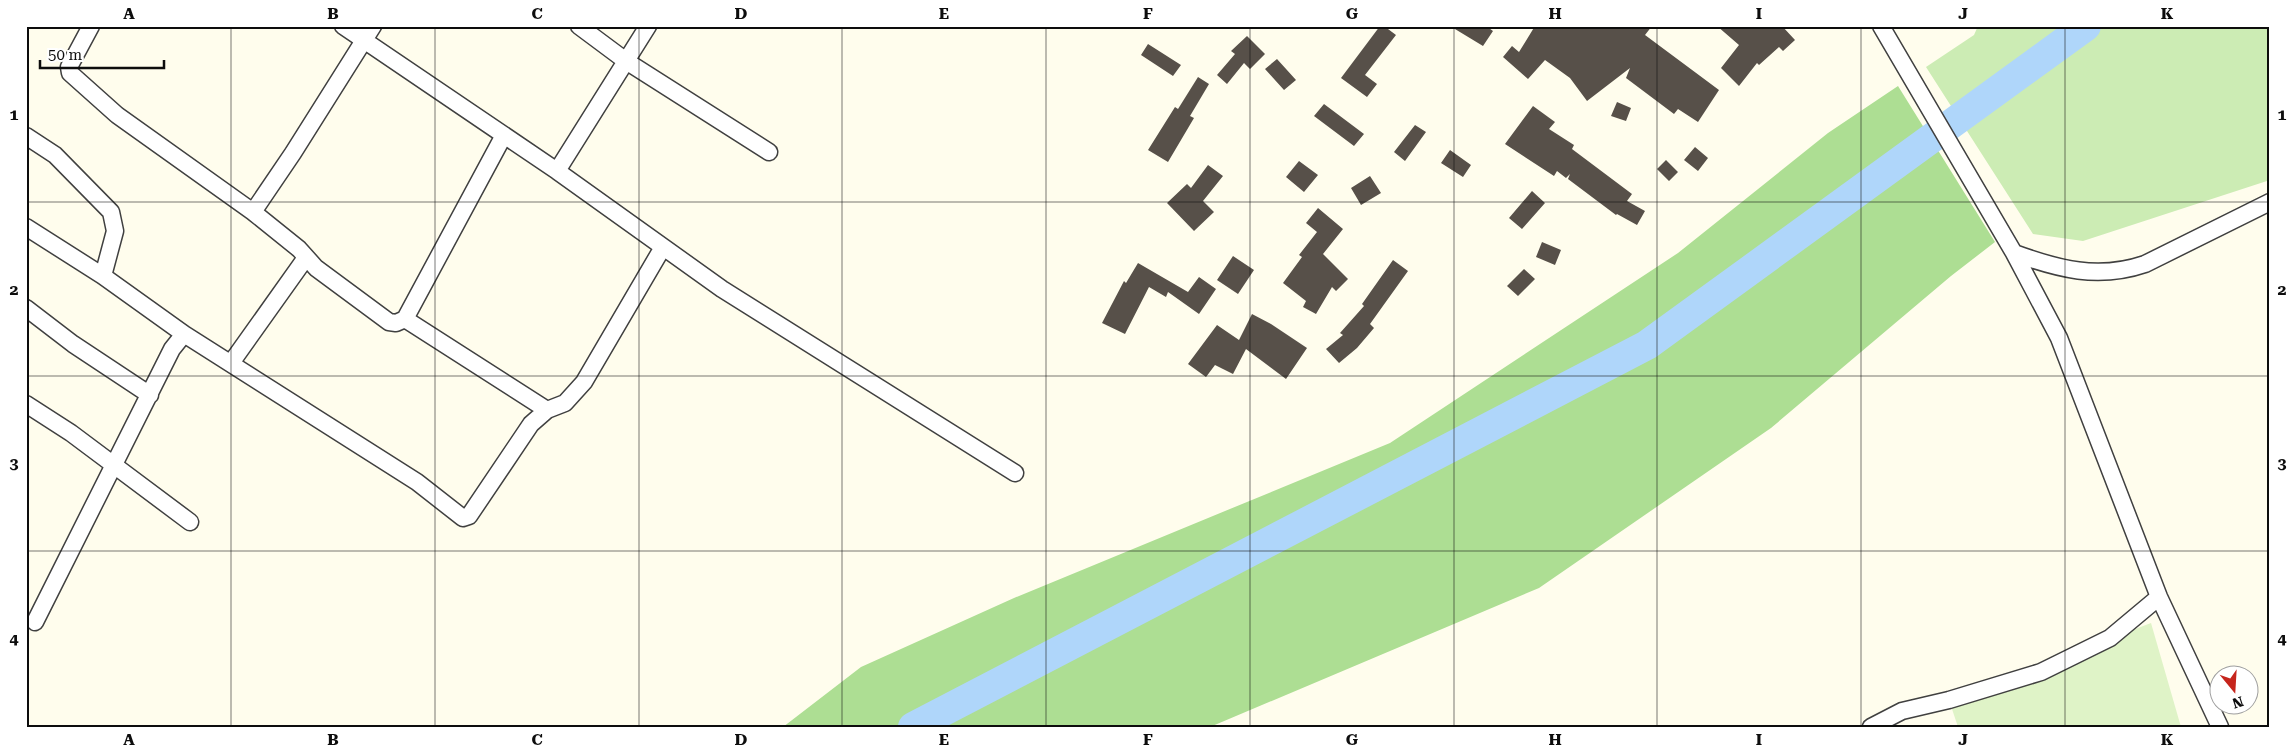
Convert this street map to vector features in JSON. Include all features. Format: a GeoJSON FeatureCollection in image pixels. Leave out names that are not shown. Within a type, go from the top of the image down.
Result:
{"type":"FeatureCollection","features":[{"type":"Feature","properties":{"kind":"street"},"geometry":{"type":"LineString","coordinates":[[91,26],[69,66],[70,73],[117,115],[253,212],[299,249],[306,259],[389,322],[396,323],[405,319],[504,135]]}},
{"type":"Feature","properties":{"kind":"street"},"geometry":{"type":"LineString","coordinates":[[343,26],[557,171],[722,289],[1015,473]]}},
{"type":"Feature","properties":{"kind":"street"},"geometry":{"type":"LineString","coordinates":[[253,212],[373,26]]}},
{"type":"Feature","properties":{"kind":"street"},"geometry":{"type":"LineString","coordinates":[[579,26],[626,61],[769,152]]}},
{"type":"Feature","properties":{"kind":"street"},"geometry":{"type":"LineString","coordinates":[[557,171],[648,26]]}},
{"type":"Feature","properties":{"kind":"street"},"geometry":{"type":"LineString","coordinates":[[1881,26],[2014,252],[2059,338],[2158,597],[2220,727]]}},
{"type":"Feature","properties":{"kind":"street"},"geometry":{"type":"LineString","coordinates":[[26,136],[55,155],[111,212],[115,231],[103,276]]}},
{"type":"Feature","properties":{"kind":"street"},"geometry":{"type":"LineString","coordinates":[[2014,252],[2052,267],[2098,273],[2129,269],[2145,264],[2270,202]]}},
{"type":"Feature","properties":{"kind":"street"},"geometry":{"type":"LineString","coordinates":[[26,227],[103,276],[184,334],[417,482],[462,518],[469,516],[531,424],[547,410],[565,403],[584,382],[662,247]]}},
{"type":"Feature","properties":{"kind":"street"},"geometry":{"type":"LineString","coordinates":[[231,363],[306,259]]}},
{"type":"Feature","properties":{"kind":"street"},"geometry":{"type":"LineString","coordinates":[[26,308],[72,344],[150,395]]}},
{"type":"Feature","properties":{"kind":"street"},"geometry":{"type":"LineString","coordinates":[[405,319],[547,410]]}},
{"type":"Feature","properties":{"kind":"street"},"geometry":{"type":"LineString","coordinates":[[35,622],[172,350],[184,334]]}},
{"type":"Feature","properties":{"kind":"street"},"geometry":{"type":"LineString","coordinates":[[26,404],[115,465],[190,522]]}},
{"type":"Feature","properties":{"kind":"street"},"geometry":{"type":"LineString","coordinates":[[1871,727],[1902,711],[1985,690],[2041,672],[2110,638],[2158,597]]}},
{"type":"Feature","properties":{"kind":"green space"},"geometry":{"type":"Polygon","coordinates":[[[1978,26],[2270,26],[2270,180],[2083,241],[2033,234],[1926,67],[1974,35],[1978,26]]]}},
{"type":"Feature","properties":{"kind":"green space"},"geometry":{"type":"Polygon","coordinates":[[[1898,86],[1995,242],[1951,276],[1771,428],[1539,588],[1210,727],[783,727],[861,667],[1014,598],[1390,443],[1678,253],[1828,133],[1898,86]]]}},
{"type":"Feature","properties":{"kind":"green space"},"geometry":{"type":"Polygon","coordinates":[[[2151,623],[2181,727],[1958,727],[1949,700],[2151,623]]]}},
{"type":"Feature","properties":{"kind":"building"},"geometry":{"type":"Polygon","coordinates":[[[1380,26],[1384,26],[1396,35],[1365,75],[1377,84],[1367,97],[1341,78],[1380,26]]]}},
{"type":"Feature","properties":{"kind":"building"},"geometry":{"type":"Polygon","coordinates":[[[1450,26],[1486,26],[1493,31],[1483,46],[1450,26]]]}},
{"type":"Feature","properties":{"kind":"building"},"geometry":{"type":"Polygon","coordinates":[[[1535,26],[1652,26],[1645,35],[1719,90],[1698,122],[1678,109],[1674,114],[1626,78],[1630,68],[1587,101],[1570,78],[1545,60],[1528,79],[1503,57],[1512,46],[1519,52],[1535,26]]]}},
{"type":"Feature","properties":{"kind":"building"},"geometry":{"type":"Polygon","coordinates":[[[1717,26],[1782,26],[1795,40],[1783,51],[1779,47],[1759,65],[1757,63],[1739,86],[1721,68],[1739,45],[1717,26]]]}},
{"type":"Feature","properties":{"kind":"building"},"geometry":{"type":"Polygon","coordinates":[[[1247,36],[1265,54],[1250,69],[1244,63],[1227,84],[1217,75],[1235,54],[1231,51],[1247,36]]]}},
{"type":"Feature","properties":{"kind":"building"},"geometry":{"type":"Polygon","coordinates":[[[1148,44],[1181,65],[1173,76],[1141,55],[1148,44]]]}},
{"type":"Feature","properties":{"kind":"building"},"geometry":{"type":"Polygon","coordinates":[[[1277,59],[1296,80],[1284,90],[1265,69],[1277,59]]]}},
{"type":"Feature","properties":{"kind":"building"},"geometry":{"type":"Polygon","coordinates":[[[1198,77],[1209,84],[1190,116],[1194,118],[1168,162],[1148,150],[1175,107],[1178,109],[1198,77]]]}},
{"type":"Feature","properties":{"kind":"building"},"geometry":{"type":"Polygon","coordinates":[[[1617,102],[1631,108],[1626,121],[1611,116],[1617,102]]]}},
{"type":"Feature","properties":{"kind":"building"},"geometry":{"type":"Polygon","coordinates":[[[1324,104],[1364,134],[1354,146],[1314,116],[1324,104]]]}},
{"type":"Feature","properties":{"kind":"building"},"geometry":{"type":"Polygon","coordinates":[[[1533,106],[1555,122],[1549,129],[1574,145],[1572,149],[1632,194],[1627,201],[1645,211],[1637,225],[1616,215],[1568,179],[1570,174],[1566,178],[1557,171],[1554,176],[1505,144],[1533,106]]]}},
{"type":"Feature","properties":{"kind":"building"},"geometry":{"type":"Polygon","coordinates":[[[1415,125],[1426,132],[1405,161],[1394,152],[1415,125]]]}},
{"type":"Feature","properties":{"kind":"building"},"geometry":{"type":"Polygon","coordinates":[[[1695,147],[1708,158],[1698,171],[1684,160],[1695,147]]]}},
{"type":"Feature","properties":{"kind":"building"},"geometry":{"type":"Polygon","coordinates":[[[1450,150],[1471,165],[1463,177],[1441,163],[1450,150]]]}},
{"type":"Feature","properties":{"kind":"building"},"geometry":{"type":"Polygon","coordinates":[[[1666,160],[1678,172],[1669,181],[1657,169],[1666,160]]]}},
{"type":"Feature","properties":{"kind":"building"},"geometry":{"type":"Polygon","coordinates":[[[1299,161],[1318,175],[1304,192],[1286,177],[1299,161]]]}},
{"type":"Feature","properties":{"kind":"building"},"geometry":{"type":"Polygon","coordinates":[[[1208,165],[1223,176],[1203,201],[1214,212],[1194,231],[1167,203],[1187,184],[1191,188],[1208,165]]]}},
{"type":"Feature","properties":{"kind":"building"},"geometry":{"type":"Polygon","coordinates":[[[1370,176],[1381,193],[1361,205],[1351,188],[1370,176]]]}},
{"type":"Feature","properties":{"kind":"building"},"geometry":{"type":"Polygon","coordinates":[[[1532,191],[1545,203],[1522,229],[1509,218],[1532,191]]]}},
{"type":"Feature","properties":{"kind":"building"},"geometry":{"type":"Polygon","coordinates":[[[1318,208],[1343,229],[1323,254],[1348,279],[1336,291],[1332,287],[1316,314],[1303,307],[1306,301],[1283,283],[1302,257],[1299,255],[1317,232],[1306,223],[1318,208]]]}},
{"type":"Feature","properties":{"kind":"building"},"geometry":{"type":"Polygon","coordinates":[[[1542,242],[1561,250],[1555,265],[1536,257],[1542,242]]]}},
{"type":"Feature","properties":{"kind":"building"},"geometry":{"type":"Polygon","coordinates":[[[1233,256],[1254,270],[1238,294],[1217,280],[1233,256]]]}},
{"type":"Feature","properties":{"kind":"building"},"geometry":{"type":"Polygon","coordinates":[[[1393,260],[1408,271],[1370,324],[1374,328],[1357,348],[1339,363],[1326,349],[1343,335],[1340,333],[1364,306],[1362,304],[1393,260]]]}},
{"type":"Feature","properties":{"kind":"building"},"geometry":{"type":"Polygon","coordinates":[[[1138,263],[1188,292],[1199,277],[1216,289],[1199,314],[1168,292],[1166,297],[1149,287],[1125,334],[1102,323],[1124,281],[1126,283],[1138,263]]]}},
{"type":"Feature","properties":{"kind":"building"},"geometry":{"type":"Polygon","coordinates":[[[1524,269],[1535,279],[1518,296],[1507,286],[1524,269]]]}},
{"type":"Feature","properties":{"kind":"building"},"geometry":{"type":"Polygon","coordinates":[[[1252,314],[1307,348],[1286,379],[1246,349],[1233,374],[1215,365],[1206,377],[1188,364],[1217,325],[1239,340],[1252,314]]]}},
{"type":"Feature","properties":{"kind":"waterway"},"geometry":{"type":"LineString","coordinates":[[913,727],[1647,345],[2086,26]]}}]}
